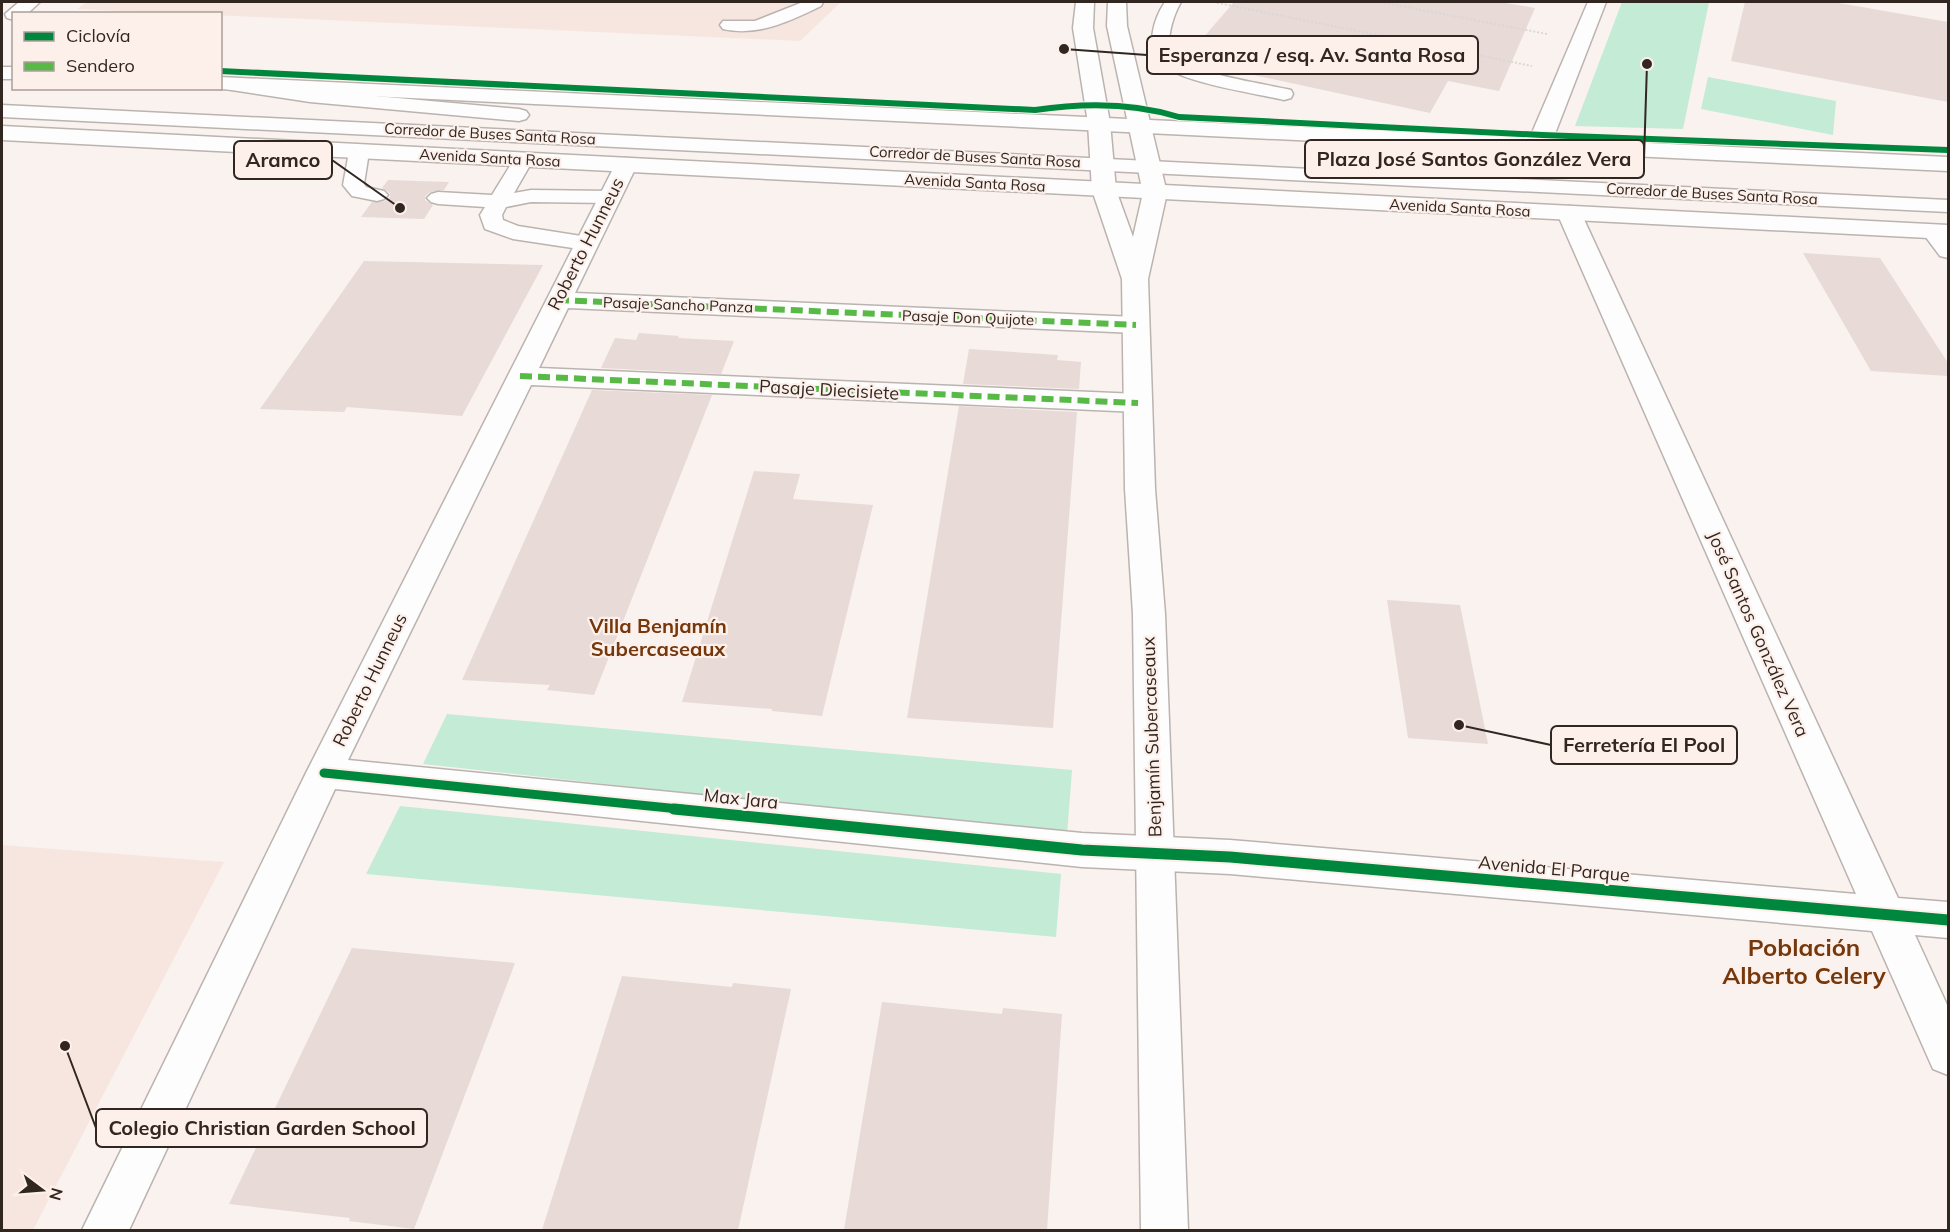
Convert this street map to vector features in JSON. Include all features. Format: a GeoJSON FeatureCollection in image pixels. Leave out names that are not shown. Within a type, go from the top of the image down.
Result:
{"type":"FeatureCollection","features":[{"type":"Feature","properties":{"kind":"street"},"geometry":{"type":"LineString","coordinates":[[17,12],[31,2]]}},
{"type":"Feature","properties":{"kind":"street","name":"Benjamín Subercaseaux"},"geometry":{"type":"LineString","coordinates":[[1085,2],[1083,28],[1100,143],[1104,190],[1135,279]]}},
{"type":"Feature","properties":{"kind":"street"},"geometry":{"type":"LineString","coordinates":[[1117,2],[1117,26],[1155,193]]}},
{"type":"Feature","properties":{"kind":"street"},"geometry":{"type":"LineString","coordinates":[[1540,144],[1597,2]]}},
{"type":"Feature","properties":{"kind":"street"},"geometry":{"type":"LineString","coordinates":[[222,89],[1143,145],[1540,144],[1948,164]]}},
{"type":"Feature","properties":{"kind":"street","name":"Avenida Santa Rosa"},"geometry":{"type":"LineString","coordinates":[[2,133],[1941,232]]}},
{"type":"Feature","properties":{"kind":"street","name":"Roberto Hunneus"},"geometry":{"type":"LineString","coordinates":[[105,1230],[324,773],[626,165]]}},
{"type":"Feature","properties":{"kind":"street","name":"Benjamín Subercaseaux"},"geometry":{"type":"LineString","coordinates":[[1155,193],[1135,279],[1140,489],[1148,593],[1165,1230]]}},
{"type":"Feature","properties":{"kind":"street","name":"José Santos González Vera"},"geometry":{"type":"LineString","coordinates":[[1569,213],[1948,1054]]}},
{"type":"Feature","properties":{"kind":"street","name":"Pasaje Sancho Panza"},"geometry":{"type":"LineString","coordinates":[[557,300],[799,310]]}},
{"type":"Feature","properties":{"kind":"street","name":"Pasaje Don Quijote"},"geometry":{"type":"LineString","coordinates":[[799,310],[1136,325]]}},
{"type":"Feature","properties":{"kind":"street","name":"Pasaje Diecisiete"},"geometry":{"type":"LineString","coordinates":[[520,376],[1138,403]]}},
{"type":"Feature","properties":{"kind":"street","name":"Max Jara"},"geometry":{"type":"LineString","coordinates":[[324,773],[1082,850],[1156,854]]}},
{"type":"Feature","properties":{"kind":"street","name":"Avenida El Parque"},"geometry":{"type":"LineString","coordinates":[[1156,854],[1230,857],[1948,920]]}},
{"type":"Feature","properties":{"kind":"lane"},"geometry":{"type":"LineString","coordinates":[[729,25],[757,26],[788,15],[814,2]]}},
{"type":"Feature","properties":{"kind":"lane"},"geometry":{"type":"LineString","coordinates":[[1173,2],[1162,27],[1161,48],[1167,58],[1187,70],[1284,93]]}},
{"type":"Feature","properties":{"kind":"lane","name":"Corredor de Buses Santa Rosa"},"geometry":{"type":"LineString","coordinates":[[222,89],[519,115],[1518,164]]}},
{"type":"Feature","properties":{"kind":"lane","name":"Corredor de Buses Santa Rosa"},"geometry":{"type":"LineString","coordinates":[[2,111],[1100,143]]}},
{"type":"Feature","properties":{"kind":"lane","name":"Corredor de Buses Santa Rosa"},"geometry":{"type":"LineString","coordinates":[[1143,145],[1948,206]]}},
{"type":"Feature","properties":{"kind":"lane"},"geometry":{"type":"LineString","coordinates":[[359,152],[353,185],[359,192],[377,195]]}},
{"type":"Feature","properties":{"kind":"lane"},"geometry":{"type":"LineString","coordinates":[[523,160],[491,215],[491,220],[498,228],[586,243]]}},
{"type":"Feature","properties":{"kind":"lane"},"geometry":{"type":"LineString","coordinates":[[438,198],[499,202],[531,196],[610,197]]}},
{"type":"Feature","properties":{"kind":"lane"},"geometry":{"type":"LineString","coordinates":[[1941,232],[1948,251]]}},
{"type":"Feature","properties":{"kind":"path"},"geometry":{"type":"LineString","coordinates":[[1213,2],[1537,67]]}},
{"type":"Feature","properties":{"kind":"path"},"geometry":{"type":"LineString","coordinates":[[1380,2],[1551,34]]}},
{"type":"Feature","properties":{"kind":"shaded area"},"geometry":{"type":"Polygon","coordinates":[[[87,2],[841,2],[800,41],[222,15],[222,12],[77,9],[87,2]]]}},
{"type":"Feature","properties":{"kind":"shaded area"},"geometry":{"type":"Polygon","coordinates":[[[2,845],[224,862],[33,1230],[2,1230],[2,845]]]}},
{"type":"Feature","properties":{"kind":"green space"},"geometry":{"type":"Polygon","coordinates":[[[1622,2],[1709,2],[1683,129],[1575,126],[1622,2]]]}},
{"type":"Feature","properties":{"kind":"green space"},"geometry":{"type":"Polygon","coordinates":[[[1708,77],[1836,101],[1833,135],[1701,109],[1708,77]]]}},
{"type":"Feature","properties":{"kind":"green space"},"geometry":{"type":"Polygon","coordinates":[[[447,714],[1072,770],[1067,835],[423,764],[447,714]]]}},
{"type":"Feature","properties":{"kind":"green space"},"geometry":{"type":"Polygon","coordinates":[[[400,806],[1061,874],[1056,937],[366,874],[400,806]]]}},
{"type":"Feature","properties":{"kind":"building"},"geometry":{"type":"Polygon","coordinates":[[[1234,2],[1500,2],[1535,8],[1499,91],[1448,81],[1430,113],[1184,60],[1234,2]]]}},
{"type":"Feature","properties":{"kind":"building"},"geometry":{"type":"Polygon","coordinates":[[[1745,2],[1833,2],[1948,22],[1948,102],[1731,61],[1745,2]]]}},
{"type":"Feature","properties":{"kind":"building"},"geometry":{"type":"Polygon","coordinates":[[[388,180],[449,182],[444,190],[430,192],[425,196],[425,200],[433,205],[424,219],[361,217],[372,202],[385,201],[390,197],[390,193],[382,188],[388,180]]]}},
{"type":"Feature","properties":{"kind":"building"},"geometry":{"type":"Polygon","coordinates":[[[1803,253],[1880,258],[1948,363],[1948,376],[1871,371],[1803,253]]]}},
{"type":"Feature","properties":{"kind":"building"},"geometry":{"type":"Polygon","coordinates":[[[364,261],[543,265],[462,416],[347,407],[344,412],[260,409],[364,261]]]}},
{"type":"Feature","properties":{"kind":"building"},"geometry":{"type":"Polygon","coordinates":[[[639,333],[734,341],[721,374],[601,368],[615,338],[636,340],[639,333]]]}},
{"type":"Feature","properties":{"kind":"building"},"geometry":{"type":"Polygon","coordinates":[[[969,349],[1058,355],[1057,360],[1081,362],[1079,389],[963,384],[969,349]]]}},
{"type":"Feature","properties":{"kind":"building"},"geometry":{"type":"Polygon","coordinates":[[[592,390],[712,395],[594,695],[547,690],[550,685],[462,680],[592,390]]]}},
{"type":"Feature","properties":{"kind":"building"},"geometry":{"type":"Polygon","coordinates":[[[959,406],[1077,412],[1053,728],[907,718],[959,406]]]}},
{"type":"Feature","properties":{"kind":"building"},"geometry":{"type":"Polygon","coordinates":[[[754,471],[800,474],[793,499],[873,505],[822,716],[772,711],[772,709],[682,702],[754,471]]]}},
{"type":"Feature","properties":{"kind":"building"},"geometry":{"type":"Polygon","coordinates":[[[1387,600],[1460,605],[1488,744],[1408,738],[1387,600]]]}},
{"type":"Feature","properties":{"kind":"building"},"geometry":{"type":"Polygon","coordinates":[[[352,948],[515,963],[414,1229],[349,1221],[350,1218],[229,1204],[352,948]]]}},
{"type":"Feature","properties":{"kind":"building"},"geometry":{"type":"Polygon","coordinates":[[[622,976],[732,987],[733,983],[791,989],[738,1230],[542,1230],[622,976]]]}},
{"type":"Feature","properties":{"kind":"building"},"geometry":{"type":"Polygon","coordinates":[[[882,1002],[1002,1014],[1003,1008],[1062,1014],[1047,1230],[844,1230],[882,1002]]]}},
{"type":"Feature","properties":{"kind":"marked path"},"geometry":{"type":"LineString","coordinates":[[557,300],[1136,325]]}},
{"type":"Feature","properties":{"kind":"marked path"},"geometry":{"type":"LineString","coordinates":[[520,376],[1138,403]]}},
{"type":"Feature","properties":{"kind":"cycle path"},"geometry":{"type":"LineString","coordinates":[[222,71],[1035,110],[1067,106],[1108,106],[1148,110],[1179,117],[1542,135],[1948,150]]}},
{"type":"Feature","properties":{"kind":"cycle path"},"geometry":{"type":"LineString","coordinates":[[324,773],[1082,850],[1230,857],[1948,920]]}},
{"type":"Feature","properties":{"kind":"place","name":"Esperanza / esq. Av. Santa Rosa"},"geometry":{"type":"Point","coordinates":[1064,49]}},
{"type":"Feature","properties":{"kind":"place","name":"Plaza José Santos González Vera"},"geometry":{"type":"Point","coordinates":[1647,64]}},
{"type":"Feature","properties":{"kind":"place","name":"Aramco"},"geometry":{"type":"Point","coordinates":[400,208]}},
{"type":"Feature","properties":{"kind":"place","name":"Ferretería El Pool"},"geometry":{"type":"Point","coordinates":[1459,725]}},
{"type":"Feature","properties":{"kind":"place","name":"Colegio Christian Garden School"},"geometry":{"type":"Point","coordinates":[65,1046]}},
{"type":"Feature","properties":{"kind":"district","name":"Villa Benjamín Subercaseaux"},"geometry":{"type":"Point","coordinates":[658,638]}},
{"type":"Feature","properties":{"kind":"district","name":"Población Alberto Celery"},"geometry":{"type":"Point","coordinates":[1804,962]}}]}
